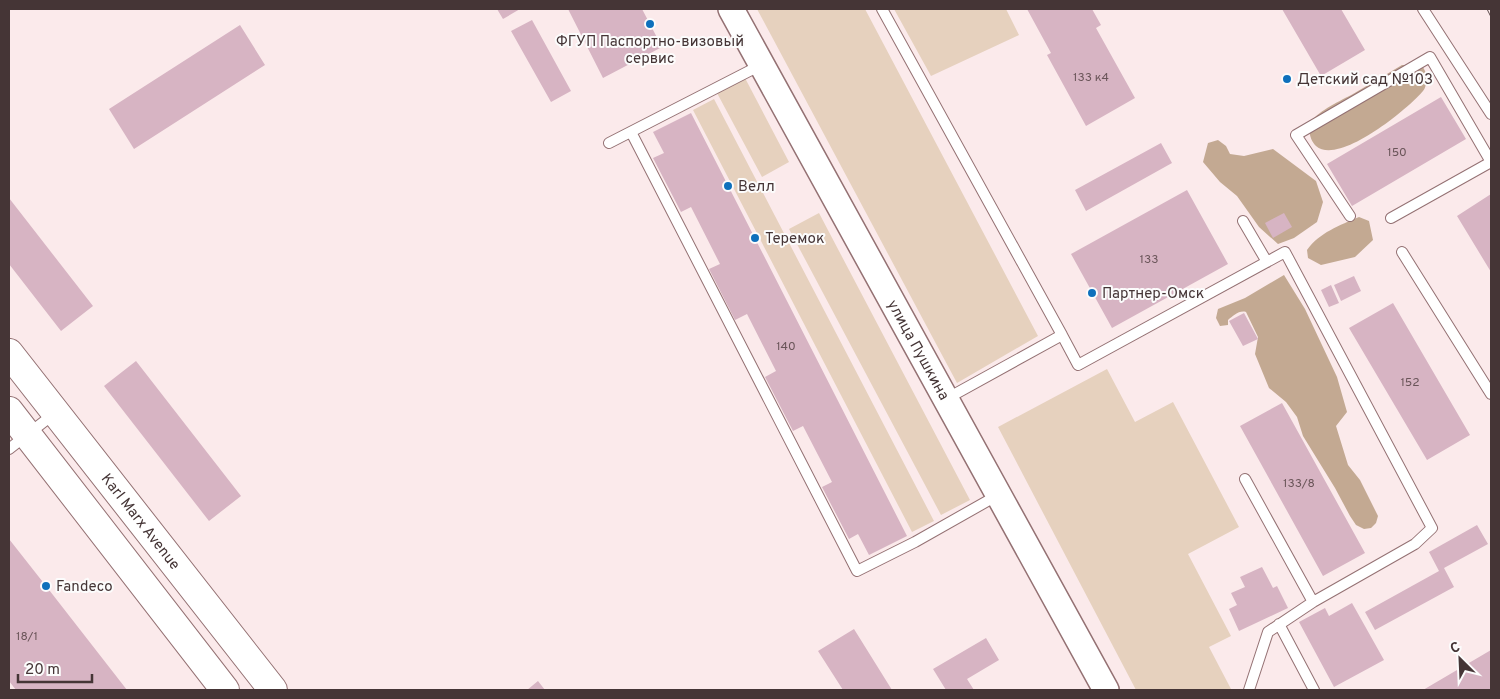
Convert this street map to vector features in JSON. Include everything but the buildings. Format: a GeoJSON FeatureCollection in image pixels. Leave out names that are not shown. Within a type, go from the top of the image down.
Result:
{"type":"FeatureCollection","features":[{"type":"Feature","properties":{"kind":"main road","name":"Karl Marx Avenue"},"geometry":{"type":"LineString","coordinates":[[9,353],[273,690]]}},
{"type":"Feature","properties":{"kind":"main road"},"geometry":{"type":"LineString","coordinates":[[9,410],[18,442],[225,690]]}},
{"type":"Feature","properties":{"kind":"street","name":"улица Пушкина"},"geometry":{"type":"LineString","coordinates":[[731,9],[1106,690]]}},
{"type":"Feature","properties":{"kind":"lane"},"geometry":{"type":"LineString","coordinates":[[882,9],[1078,365],[1285,252],[1432,528],[1415,544],[1313,602],[1268,632],[1249,690]]}},
{"type":"Feature","properties":{"kind":"lane"},"geometry":{"type":"LineString","coordinates":[[1423,9],[1491,114]]}},
{"type":"Feature","properties":{"kind":"lane"},"geometry":{"type":"LineString","coordinates":[[1350,216],[1296,135],[1430,57],[1491,162],[1391,218]]}},
{"type":"Feature","properties":{"kind":"lane"},"geometry":{"type":"LineString","coordinates":[[609,143],[762,65]]}},
{"type":"Feature","properties":{"kind":"lane"},"geometry":{"type":"LineString","coordinates":[[631,132],[857,571],[915,542],[998,495]]}},
{"type":"Feature","properties":{"kind":"lane"},"geometry":{"type":"LineString","coordinates":[[1244,221],[1267,262]]}},
{"type":"Feature","properties":{"kind":"lane"},"geometry":{"type":"LineString","coordinates":[[1402,252],[1491,394]]}},
{"type":"Feature","properties":{"kind":"lane"},"geometry":{"type":"LineString","coordinates":[[946,399],[1062,335]]}},
{"type":"Feature","properties":{"kind":"lane"},"geometry":{"type":"LineString","coordinates":[[18,442],[55,412]]}},
{"type":"Feature","properties":{"kind":"lane"},"geometry":{"type":"LineString","coordinates":[[1245,479],[1313,602]]}},
{"type":"Feature","properties":{"kind":"lane"},"geometry":{"type":"LineString","coordinates":[[1279,624],[1314,690]]}},
{"type":"Feature","properties":{"kind":"shaded area"},"geometry":{"type":"Polygon","coordinates":[[[757,9],[865,9],[1038,336],[957,383],[757,9]]]}},
{"type":"Feature","properties":{"kind":"shaded area"},"geometry":{"type":"Polygon","coordinates":[[[894,9],[1006,9],[1019,35],[931,76],[894,9]]]}},
{"type":"Feature","properties":{"kind":"shaded area"},"geometry":{"type":"Polygon","coordinates":[[[1402,65],[1422,65],[1428,77],[1424,90],[1415,99],[1389,122],[1356,142],[1340,148],[1327,150],[1316,146],[1312,141],[1309,131],[1310,124],[1319,113],[1402,65]]]}},
{"type":"Feature","properties":{"kind":"shaded area"},"geometry":{"type":"Polygon","coordinates":[[[745,78],[789,162],[762,177],[717,93],[745,78]]]}},
{"type":"Feature","properties":{"kind":"shaded area"},"geometry":{"type":"Polygon","coordinates":[[[714,99],[934,521],[912,532],[693,110],[714,99]]]}},
{"type":"Feature","properties":{"kind":"shaded area"},"geometry":{"type":"Polygon","coordinates":[[[1218,140],[1226,146],[1230,154],[1244,156],[1273,149],[1316,181],[1323,202],[1317,222],[1294,238],[1278,244],[1259,227],[1237,196],[1220,182],[1203,162],[1208,143],[1218,140]]]}},
{"type":"Feature","properties":{"kind":"shaded area"},"geometry":{"type":"Polygon","coordinates":[[[819,213],[970,500],[941,515],[789,229],[819,213]]]}},
{"type":"Feature","properties":{"kind":"shaded area"},"geometry":{"type":"Polygon","coordinates":[[[1359,217],[1369,221],[1373,240],[1355,257],[1321,265],[1308,258],[1307,250],[1318,239],[1330,230],[1359,217]]]}},
{"type":"Feature","properties":{"kind":"shaded area"},"geometry":{"type":"Polygon","coordinates":[[[1284,275],[1305,309],[1337,377],[1347,412],[1336,426],[1348,465],[1360,480],[1378,516],[1376,523],[1371,528],[1364,529],[1356,525],[1303,436],[1297,417],[1286,402],[1269,388],[1255,354],[1258,337],[1246,312],[1234,315],[1228,320],[1228,325],[1220,326],[1216,318],[1218,309],[1245,298],[1284,275]]]}},
{"type":"Feature","properties":{"kind":"shaded area"},"geometry":{"type":"Polygon","coordinates":[[[1107,369],[1135,422],[1173,402],[1239,527],[1188,554],[1231,636],[1209,647],[1231,689],[1229,690],[1136,690],[998,427],[1107,369]]]}},
{"type":"Feature","properties":{"kind":"tram line"},"geometry":{"type":"LineString","coordinates":[[1487,9],[1491,17]]}},
{"type":"Feature","properties":{"kind":"place","name":"ФГУП Паспортно-визовый сервис"},"geometry":{"type":"Point","coordinates":[650,24]}},
{"type":"Feature","properties":{"kind":"place","name":"Детский сад №103"},"geometry":{"type":"Point","coordinates":[1287,79]}},
{"type":"Feature","properties":{"kind":"place","name":"Велл"},"geometry":{"type":"Point","coordinates":[728,186]}},
{"type":"Feature","properties":{"kind":"place","name":"Теремок"},"geometry":{"type":"Point","coordinates":[755,238]}},
{"type":"Feature","properties":{"kind":"place","name":"Партнер-Омск"},"geometry":{"type":"Point","coordinates":[1092,293]}},
{"type":"Feature","properties":{"kind":"place","name":"Fandeco"},"geometry":{"type":"Point","coordinates":[46,586]}}]}
